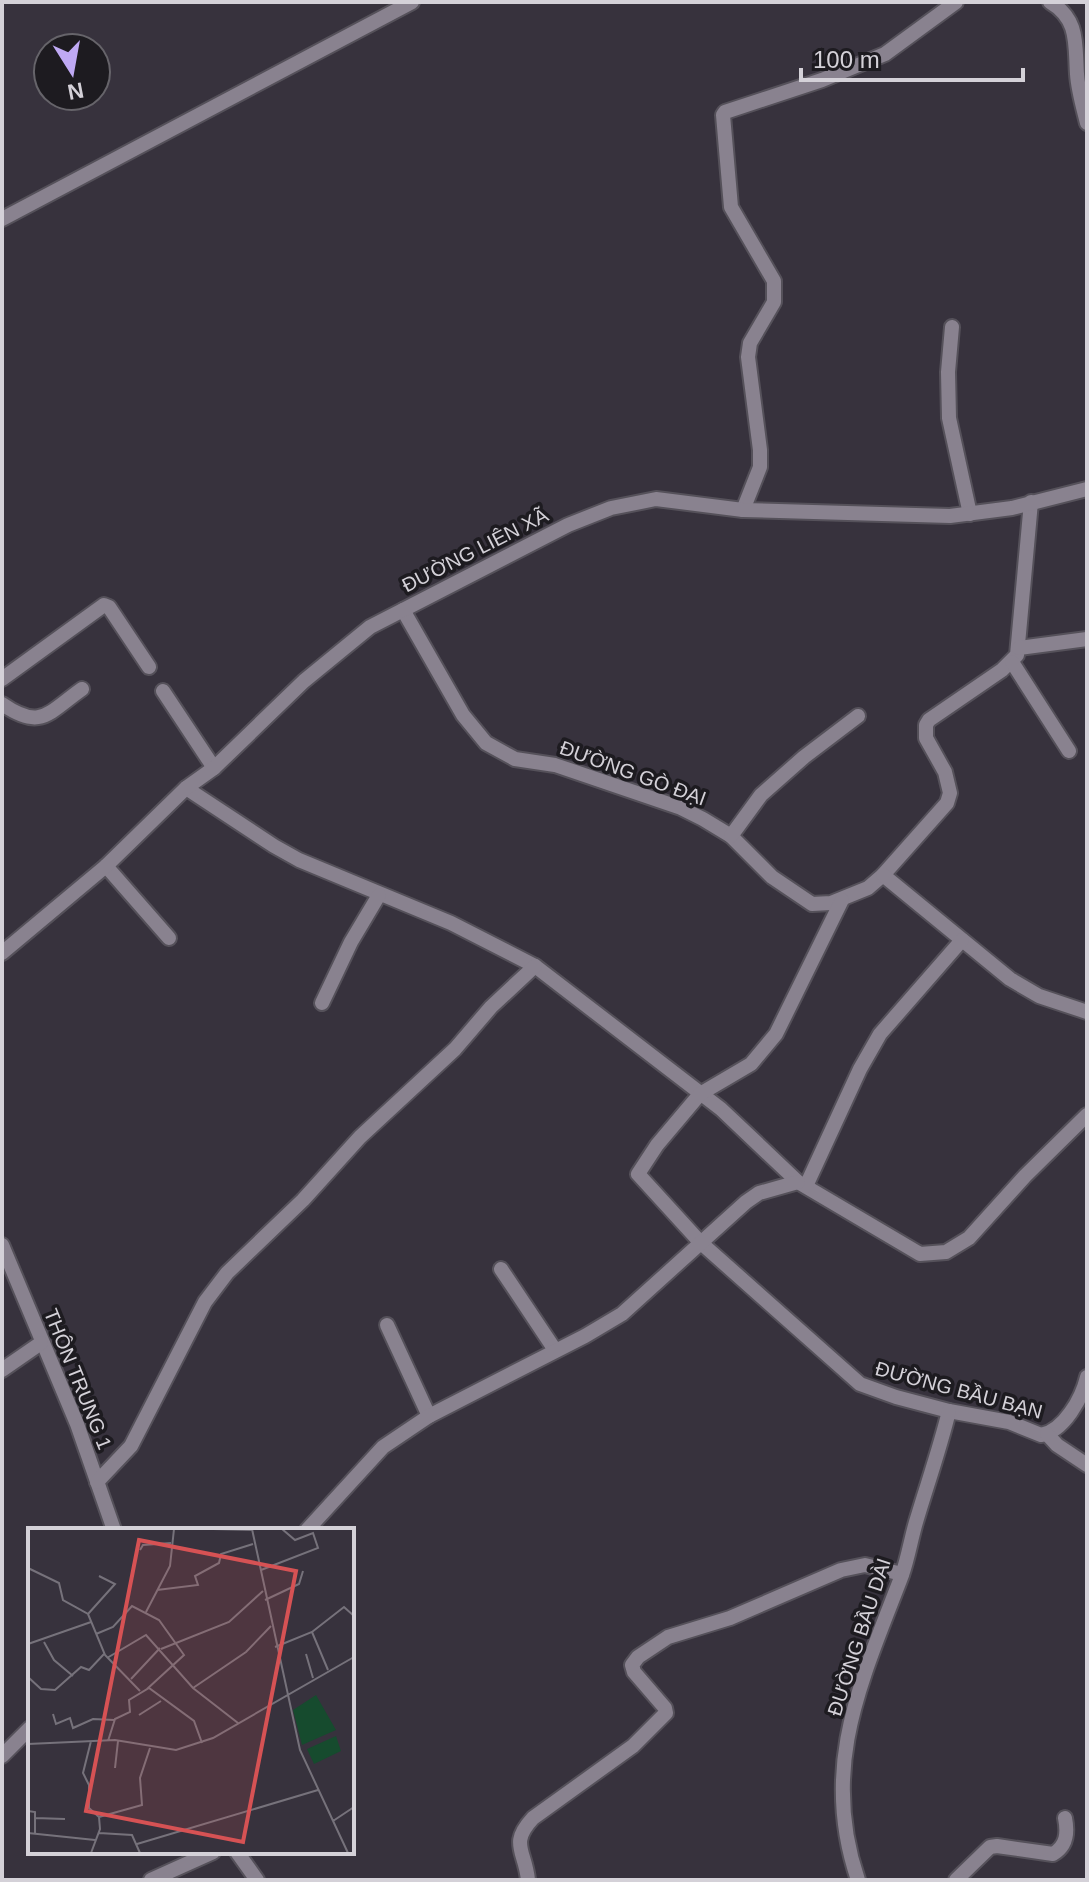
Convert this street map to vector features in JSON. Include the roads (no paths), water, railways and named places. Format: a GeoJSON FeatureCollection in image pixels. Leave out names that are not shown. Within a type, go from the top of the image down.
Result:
{"type":"FeatureCollection","features":[{"type":"Feature","properties":{"kind":"street"},"geometry":{"type":"LineString","coordinates":[[2,219],[412,2]]}},
{"type":"Feature","properties":{"kind":"street"},"geometry":{"type":"LineString","coordinates":[[743,510],[760,467],[748,357],[750,343],[776,294],[767,266],[731,207],[723,115],[885,54],[956,2]]}},
{"type":"Feature","properties":{"kind":"street"},"geometry":{"type":"LineString","coordinates":[[1050,2],[1069,18],[1074,27],[1077,76],[1087,123]]}},
{"type":"Feature","properties":{"kind":"street"},"geometry":{"type":"LineString","coordinates":[[952,327],[948,372],[949,418],[970,514]]}},
{"type":"Feature","properties":{"kind":"street","name":"ĐƯỜNG LIÊN XÃ"},"geometry":{"type":"LineString","coordinates":[[2,953],[106,866],[186,788],[214,768],[333,655],[370,627],[568,525],[611,508],[656,499],[743,510],[950,516],[1012,508],[1087,489]]}},
{"type":"Feature","properties":{"kind":"street"},"geometry":{"type":"LineString","coordinates":[[1031,502],[1016,655],[1069,751]]}},
{"type":"Feature","properties":{"kind":"street"},"geometry":{"type":"LineString","coordinates":[[2,679],[104,605],[109,607],[149,667]]}},
{"type":"Feature","properties":{"kind":"street","name":"ĐƯỜNG GÒ ĐẠI"},"geometry":{"type":"LineString","coordinates":[[403,610],[463,715],[486,743],[515,759],[555,765],[681,808],[731,836],[772,877],[806,901],[821,905],[842,900]]}},
{"type":"Feature","properties":{"kind":"street"},"geometry":{"type":"LineString","coordinates":[[700,1094],[751,1064],[776,1034],[842,900],[868,888],[883,875],[947,803],[949,783],[926,738],[926,725],[1016,655],[1087,639]]}},
{"type":"Feature","properties":{"kind":"street"},"geometry":{"type":"LineString","coordinates":[[2,704],[27,719],[42,718],[82,689]]}},
{"type":"Feature","properties":{"kind":"street"},"geometry":{"type":"LineString","coordinates":[[163,691],[214,768]]}},
{"type":"Feature","properties":{"kind":"street"},"geometry":{"type":"LineString","coordinates":[[731,836],[761,795],[858,716]]}},
{"type":"Feature","properties":{"kind":"street"},"geometry":{"type":"LineString","coordinates":[[186,788],[274,846],[379,895],[451,923],[535,966],[721,1109],[802,1184],[920,1254],[946,1252],[969,1238],[1003,1199],[1087,1115]]}},
{"type":"Feature","properties":{"kind":"street"},"geometry":{"type":"LineString","coordinates":[[106,866],[169,938]]}},
{"type":"Feature","properties":{"kind":"street"},"geometry":{"type":"LineString","coordinates":[[883,875],[1025,989],[1087,1012]]}},
{"type":"Feature","properties":{"kind":"street"},"geometry":{"type":"LineString","coordinates":[[322,1003],[351,942],[379,895]]}},
{"type":"Feature","properties":{"kind":"street"},"geometry":{"type":"LineString","coordinates":[[802,1184],[880,1034],[962,940]]}},
{"type":"Feature","properties":{"kind":"street"},"geometry":{"type":"LineString","coordinates":[[97,1482],[131,1446],[192,1326],[227,1273],[303,1200],[360,1137],[455,1049],[491,1007],[535,966]]}},
{"type":"Feature","properties":{"kind":"street","name":"ĐƯỜNG BẦU BẠN"},"geometry":{"type":"LineString","coordinates":[[700,1094],[657,1145],[638,1174],[700,1242],[860,1384],[887,1395],[949,1411],[1009,1422],[1041,1435],[1047,1434],[1065,1419],[1082,1394],[1087,1377]]}},
{"type":"Feature","properties":{"kind":"street"},"geometry":{"type":"LineString","coordinates":[[309,1528],[383,1447],[429,1416],[622,1314],[759,1193],[802,1184]]}},
{"type":"Feature","properties":{"kind":"street","name":"THÔN TRUNG 1"},"geometry":{"type":"LineString","coordinates":[[2,1245],[77,1424],[113,1528]]}},
{"type":"Feature","properties":{"kind":"street"},"geometry":{"type":"LineString","coordinates":[[501,1269],[555,1350]]}},
{"type":"Feature","properties":{"kind":"street"},"geometry":{"type":"LineString","coordinates":[[387,1325],[429,1416]]}},
{"type":"Feature","properties":{"kind":"street"},"geometry":{"type":"LineString","coordinates":[[2,1370],[41,1343]]}},
{"type":"Feature","properties":{"kind":"street","name":"ĐƯỜNG BẦU DÀI"},"geometry":{"type":"LineString","coordinates":[[858,1880],[843,1813],[844,1747],[882,1622],[902,1574],[949,1411]]}},
{"type":"Feature","properties":{"kind":"street"},"geometry":{"type":"LineString","coordinates":[[1047,1434],[1057,1445],[1087,1465]]}},
{"type":"Feature","properties":{"kind":"street"},"geometry":{"type":"LineString","coordinates":[[528,1880],[520,1845],[521,1831],[533,1818],[633,1746],[666,1713],[634,1672],[632,1665],[638,1657],[668,1637],[730,1618],[841,1570],[865,1565],[902,1574]]}},
{"type":"Feature","properties":{"kind":"street"},"geometry":{"type":"LineString","coordinates":[[2,1756],[28,1730]]}},
{"type":"Feature","properties":{"kind":"street"},"geometry":{"type":"LineString","coordinates":[[956,1880],[990,1847],[1053,1854],[1061,1850],[1065,1843],[1065,1818]]}},
{"type":"Feature","properties":{"kind":"street"},"geometry":{"type":"LineString","coordinates":[[151,1880],[209,1854]]}},
{"type":"Feature","properties":{"kind":"street"},"geometry":{"type":"LineString","coordinates":[[238,1854],[257,1880]]}}]}
